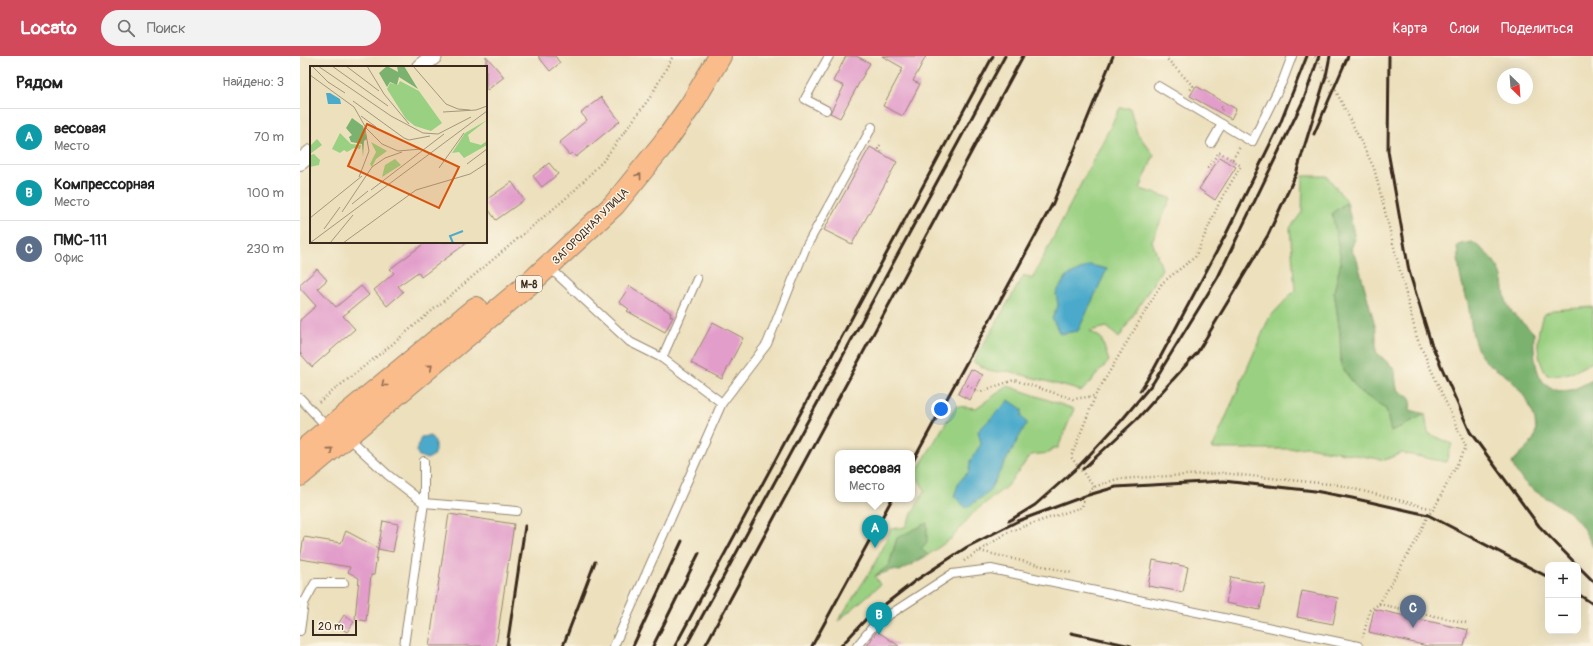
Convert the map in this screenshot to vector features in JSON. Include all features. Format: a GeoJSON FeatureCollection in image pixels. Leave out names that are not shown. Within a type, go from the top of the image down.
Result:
{"type":"FeatureCollection","features":[{"type":"Feature","properties":{"kind":"highway","name":"ЗАГОРОДНАЯ УЛИЦА"},"geometry":{"type":"LineString","coordinates":[[300,475],[337,432],[521,271],[602,196],[643,148],[682,92],[702,56]]}},
{"type":"Feature","properties":{"kind":"highway","name":"ЗАГОРОДНАЯ УЛИЦА"},"geometry":{"type":"LineString","coordinates":[[300,453],[337,432],[548,267],[614,205],[633,183],[691,105],[720,56]]}},
{"type":"Feature","properties":{"kind":"street"},"geometry":{"type":"LineString","coordinates":[[421,66],[434,56]]}},
{"type":"Feature","properties":{"kind":"street"},"geometry":{"type":"LineString","coordinates":[[300,162],[310,155]]}},
{"type":"Feature","properties":{"kind":"lane"},"geometry":{"type":"LineString","coordinates":[[826,110],[805,99],[829,56]]}},
{"type":"Feature","properties":{"kind":"lane"},"geometry":{"type":"LineString","coordinates":[[1158,86],[1252,142],[1283,80],[1292,56]]}},
{"type":"Feature","properties":{"kind":"lane"},"geometry":{"type":"LineString","coordinates":[[1211,143],[1222,124]]}},
{"type":"Feature","properties":{"kind":"lane"},"geometry":{"type":"LineString","coordinates":[[614,646],[722,404],[767,344],[806,247],[872,127]]}},
{"type":"Feature","properties":{"kind":"lane"},"geometry":{"type":"LineString","coordinates":[[548,267],[630,342],[662,358],[722,404]]}},
{"type":"Feature","properties":{"kind":"lane"},"geometry":{"type":"LineString","coordinates":[[662,358],[697,279]]}},
{"type":"Feature","properties":{"kind":"lane"},"geometry":{"type":"LineString","coordinates":[[300,398],[310,409],[337,432],[424,503],[517,511]]}},
{"type":"Feature","properties":{"kind":"lane"},"geometry":{"type":"LineString","coordinates":[[404,646],[424,503],[424,461]]}},
{"type":"Feature","properties":{"kind":"lane"},"geometry":{"type":"LineString","coordinates":[[857,646],[875,624],[952,574],[991,569],[1358,646]]}},
{"type":"Feature","properties":{"kind":"lane"},"geometry":{"type":"LineString","coordinates":[[300,630],[302,603],[315,583],[344,583]]}},
{"type":"Feature","properties":{"kind":"path"},"geometry":{"type":"LineString","coordinates":[[310,409],[390,346],[571,194],[603,161],[651,96],[673,56]]}},
{"type":"Feature","properties":{"kind":"path"},"geometry":{"type":"LineString","coordinates":[[1168,56],[1167,59],[1193,86]]}},
{"type":"Feature","properties":{"kind":"path"},"geometry":{"type":"LineString","coordinates":[[1315,56],[1334,87],[1374,168],[1417,338],[1466,447],[1434,509],[1428,515],[1416,541],[1379,604],[1370,610],[1366,628]]}},
{"type":"Feature","properties":{"kind":"path"},"geometry":{"type":"LineString","coordinates":[[880,145],[878,149],[883,152],[882,153]]}},
{"type":"Feature","properties":{"kind":"path"},"geometry":{"type":"LineString","coordinates":[[1094,487],[1071,457],[1095,396],[1162,283],[1195,256],[1220,201],[1241,166],[1232,160]]}},
{"type":"Feature","properties":{"kind":"path"},"geometry":{"type":"LineString","coordinates":[[964,383],[979,392],[1014,380],[1073,400],[1095,396]]}},
{"type":"Feature","properties":{"kind":"path"},"geometry":{"type":"LineString","coordinates":[[960,563],[1010,531],[1082,507],[1085,496],[1094,487],[1117,479],[1222,473],[1339,485],[1434,509]]}},
{"type":"Feature","properties":{"kind":"path"},"geometry":{"type":"LineString","coordinates":[[1379,604],[1467,623]]}},
{"type":"Feature","properties":{"kind":"green space"},"geometry":{"type":"Polygon","coordinates":[[[1120,108],[1130,108],[1137,133],[1154,155],[1140,189],[1171,198],[1152,241],[1162,269],[1119,338],[1107,327],[1090,331],[1101,338],[1109,361],[1082,391],[1008,371],[992,372],[973,362],[1024,275],[1032,279],[1120,108]]]}},
{"type":"Feature","properties":{"kind":"green space"},"geometry":{"type":"Polygon","coordinates":[[[1303,176],[1327,176],[1347,202],[1332,213],[1342,261],[1334,291],[1340,333],[1341,366],[1359,391],[1386,409],[1391,432],[1425,414],[1428,433],[1452,444],[1446,462],[1401,453],[1385,460],[1308,447],[1287,449],[1212,449],[1269,318],[1295,290],[1290,228],[1302,212],[1303,176]]]}},
{"type":"Feature","properties":{"kind":"green space"},"geometry":{"type":"Polygon","coordinates":[[[1347,202],[1355,239],[1351,249],[1357,260],[1376,329],[1376,352],[1394,368],[1397,389],[1411,399],[1410,410],[1425,414],[1391,432],[1386,409],[1359,391],[1341,366],[1340,333],[1334,291],[1341,261],[1332,213],[1347,202]]]}},
{"type":"Feature","properties":{"kind":"green space"},"geometry":{"type":"Polygon","coordinates":[[[1472,242],[1494,261],[1502,277],[1505,297],[1512,313],[1534,333],[1534,353],[1538,373],[1543,381],[1549,387],[1558,391],[1570,390],[1593,380],[1593,547],[1578,521],[1567,511],[1532,489],[1524,482],[1512,463],[1532,442],[1536,430],[1535,421],[1533,412],[1517,387],[1505,375],[1491,366],[1480,354],[1477,348],[1468,303],[1461,280],[1457,246],[1472,242]]]}},
{"type":"Feature","properties":{"kind":"green space"},"geometry":{"type":"Polygon","coordinates":[[[1593,307],[1593,362],[1565,374],[1553,376],[1547,375],[1540,361],[1538,346],[1539,330],[1543,315],[1553,310],[1593,307]]]}},
{"type":"Feature","properties":{"kind":"green space"},"geometry":{"type":"Polygon","coordinates":[[[1008,386],[1074,409],[1058,448],[1053,448],[1049,453],[1031,455],[1007,486],[973,513],[952,538],[928,555],[897,538],[889,565],[875,576],[880,585],[838,621],[873,567],[891,529],[905,527],[925,490],[915,474],[956,406],[976,408],[1008,386]]]}},
{"type":"Feature","properties":{"kind":"green space"},"geometry":{"type":"Polygon","coordinates":[[[927,523],[927,542],[921,549],[928,555],[900,571],[892,570],[875,576],[889,565],[897,538],[927,523]]]}},
{"type":"Feature","properties":{"kind":"water"},"geometry":{"type":"Polygon","coordinates":[[[1090,265],[1107,269],[1078,331],[1060,334],[1052,318],[1058,306],[1056,293],[1066,277],[1090,265]]]}},
{"type":"Feature","properties":{"kind":"water"},"geometry":{"type":"Polygon","coordinates":[[[1009,400],[1022,409],[1022,417],[1027,423],[988,493],[966,508],[954,496],[959,482],[969,471],[970,461],[981,444],[978,431],[1009,400]]]}},
{"type":"Feature","properties":{"kind":"water"},"geometry":{"type":"Polygon","coordinates":[[[430,436],[435,442],[435,451],[433,456],[427,459],[419,456],[416,451],[421,437],[430,436]]]}},
{"type":"Feature","properties":{"kind":"building"},"geometry":{"type":"Polygon","coordinates":[[[486,56],[504,77],[487,90],[487,66],[486,56]]]}},
{"type":"Feature","properties":{"kind":"building"},"geometry":{"type":"Polygon","coordinates":[[[538,56],[555,56],[560,63],[550,71],[538,56]]]}},
{"type":"Feature","properties":{"kind":"building"},"geometry":{"type":"Polygon","coordinates":[[[846,56],[856,56],[870,63],[840,118],[830,113],[844,86],[833,81],[846,56]]]}},
{"type":"Feature","properties":{"kind":"building"},"geometry":{"type":"Polygon","coordinates":[[[882,56],[926,56],[913,81],[920,84],[903,116],[883,106],[903,68],[882,56]]]}},
{"type":"Feature","properties":{"kind":"building"},"geometry":{"type":"Polygon","coordinates":[[[1196,86],[1236,109],[1231,119],[1190,96],[1196,86]]]}},
{"type":"Feature","properties":{"kind":"building"},"geometry":{"type":"Polygon","coordinates":[[[601,97],[620,121],[576,157],[572,153],[569,155],[559,143],[587,120],[581,113],[601,97]]]}},
{"type":"Feature","properties":{"kind":"building"},"geometry":{"type":"Polygon","coordinates":[[[870,147],[897,162],[852,244],[824,230],[870,147]]]}},
{"type":"Feature","properties":{"kind":"building"},"geometry":{"type":"Polygon","coordinates":[[[1220,157],[1236,167],[1215,200],[1199,189],[1220,157]]]}},
{"type":"Feature","properties":{"kind":"building"},"geometry":{"type":"Polygon","coordinates":[[[549,163],[558,174],[542,187],[533,176],[549,163]]]}},
{"type":"Feature","properties":{"kind":"building"},"geometry":{"type":"Polygon","coordinates":[[[512,182],[524,200],[496,220],[487,207],[487,199],[512,182]]]}},
{"type":"Feature","properties":{"kind":"building"},"geometry":{"type":"Polygon","coordinates":[[[425,243],[467,243],[421,277],[418,272],[398,286],[403,292],[387,306],[374,290],[394,273],[390,269],[425,243]]]}},
{"type":"Feature","properties":{"kind":"building"},"geometry":{"type":"Polygon","coordinates":[[[317,269],[327,280],[318,288],[336,307],[361,286],[369,295],[343,316],[355,329],[312,367],[300,353],[300,320],[316,306],[300,288],[300,284],[317,269]]]}},
{"type":"Feature","properties":{"kind":"building"},"geometry":{"type":"Polygon","coordinates":[[[630,286],[671,313],[670,316],[673,317],[665,332],[627,311],[629,309],[619,302],[630,286]]]}},
{"type":"Feature","properties":{"kind":"building"},"geometry":{"type":"Polygon","coordinates":[[[713,322],[743,338],[722,379],[691,363],[713,322]]]}},
{"type":"Feature","properties":{"kind":"building"},"geometry":{"type":"Polygon","coordinates":[[[971,369],[983,375],[970,400],[958,394],[971,369]]]}},
{"type":"Feature","properties":{"kind":"building"},"geometry":{"type":"Polygon","coordinates":[[[449,514],[514,524],[496,646],[429,646],[449,514]]]}},
{"type":"Feature","properties":{"kind":"building"},"geometry":{"type":"Polygon","coordinates":[[[383,521],[398,524],[393,552],[378,549],[383,521]]]}},
{"type":"Feature","properties":{"kind":"building"},"geometry":{"type":"Polygon","coordinates":[[[346,531],[378,548],[374,575],[371,575],[366,621],[355,619],[359,578],[348,572],[350,567],[300,559],[304,537],[341,543],[346,531]]]}},
{"type":"Feature","properties":{"kind":"building"},"geometry":{"type":"Polygon","coordinates":[[[1153,560],[1188,567],[1183,592],[1148,586],[1153,560]]]}},
{"type":"Feature","properties":{"kind":"building"},"geometry":{"type":"Polygon","coordinates":[[[1231,577],[1265,584],[1260,610],[1226,603],[1231,577]]]}},
{"type":"Feature","properties":{"kind":"building"},"geometry":{"type":"Polygon","coordinates":[[[1302,591],[1338,598],[1333,624],[1297,617],[1302,591]]]}},
{"type":"Feature","properties":{"kind":"building"},"geometry":{"type":"Polygon","coordinates":[[[1374,609],[1468,630],[1464,646],[1427,646],[1369,632],[1374,609]]]}},
{"type":"Feature","properties":{"kind":"building"},"geometry":{"type":"Polygon","coordinates":[[[344,615],[354,622],[347,632],[337,626],[344,615]]]}},
{"type":"Feature","properties":{"kind":"building"},"geometry":{"type":"Polygon","coordinates":[[[877,631],[899,646],[867,646],[877,631]]]}},
{"type":"Feature","properties":{"kind":"railway"},"geometry":{"type":"LineString","coordinates":[[675,646],[993,56]]}},
{"type":"Feature","properties":{"kind":"railway"},"geometry":{"type":"LineString","coordinates":[[686,646],[1005,56]]}},
{"type":"Feature","properties":{"kind":"railway"},"geometry":{"type":"LineString","coordinates":[[705,646],[1023,56]]}},
{"type":"Feature","properties":{"kind":"railway"},"geometry":{"type":"LineString","coordinates":[[915,457],[1053,203],[1113,56]]}},
{"type":"Feature","properties":{"kind":"railway"},"geometry":{"type":"LineString","coordinates":[[1140,391],[1154,369],[1226,234],[1280,124],[1307,56]]}},
{"type":"Feature","properties":{"kind":"railway"},"geometry":{"type":"LineString","coordinates":[[1009,521],[1035,505],[1078,467],[1121,421],[1153,383],[1218,277],[1304,99],[1319,56]]}},
{"type":"Feature","properties":{"kind":"railway"},"geometry":{"type":"LineString","coordinates":[[1083,469],[1139,417],[1197,353],[1268,235],[1296,174],[1326,76],[1330,56]]}},
{"type":"Feature","properties":{"kind":"railway"},"geometry":{"type":"LineString","coordinates":[[1314,134],[1348,56]]}},
{"type":"Feature","properties":{"kind":"railway"},"geometry":{"type":"LineString","coordinates":[[1389,56],[1388,151],[1409,271],[1431,343],[1470,432],[1539,526],[1574,562]]}},
{"type":"Feature","properties":{"kind":"railway"},"geometry":{"type":"LineString","coordinates":[[841,646],[866,619],[915,581],[967,547],[1018,521],[1085,496],[1116,487],[1223,481],[1315,491],[1352,498],[1428,515],[1545,575]]}},
{"type":"Feature","properties":{"kind":"railway"},"geometry":{"type":"LineString","coordinates":[[812,646],[890,502]]}},
{"type":"Feature","properties":{"kind":"railway"},"geometry":{"type":"LineString","coordinates":[[507,646],[525,526]]}},
{"type":"Feature","properties":{"kind":"railway"},"geometry":{"type":"LineString","coordinates":[[633,646],[682,541]]}},
{"type":"Feature","properties":{"kind":"railway"},"geometry":{"type":"LineString","coordinates":[[653,646],[699,553]]}},
{"type":"Feature","properties":{"kind":"railway"},"geometry":{"type":"LineString","coordinates":[[563,646],[595,562]]}},
{"type":"Feature","properties":{"kind":"railway"},"geometry":{"type":"LineString","coordinates":[[1581,569],[1593,581]]}},
{"type":"Feature","properties":{"kind":"railway"},"geometry":{"type":"LineString","coordinates":[[1581,596],[1593,604]]}},
{"type":"Feature","properties":{"kind":"railway"},"geometry":{"type":"LineString","coordinates":[[1071,633],[1131,646]]}},
{"type":"Feature","properties":{"kind":"place","name":"весовая"},"geometry":{"type":"Point","coordinates":[875,548]}},
{"type":"Feature","properties":{"kind":"place","name":"ПМС-111"},"geometry":{"type":"Point","coordinates":[1413,628]}},
{"type":"Feature","properties":{"kind":"place","name":"Компрессорная"},"geometry":{"type":"Point","coordinates":[879,635]}}]}
